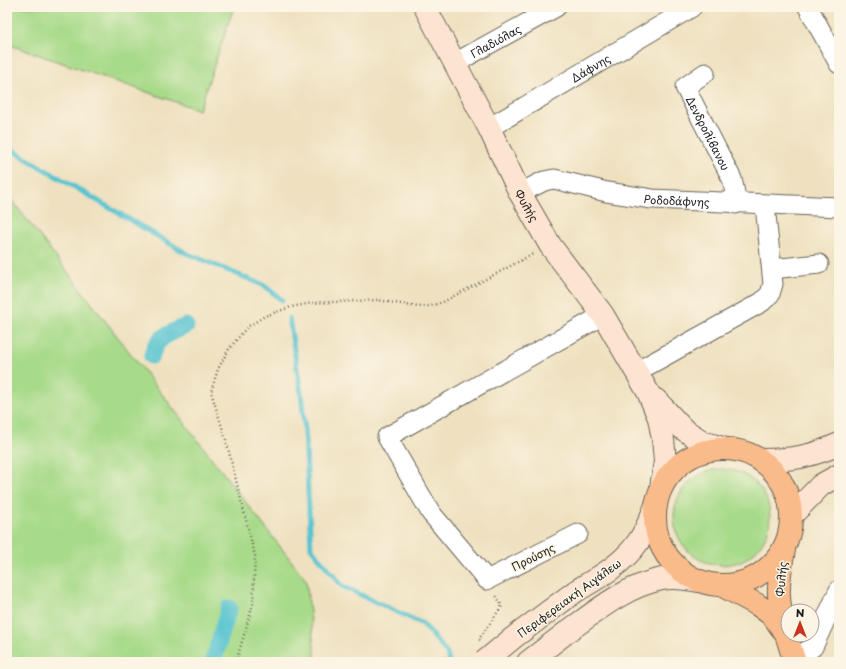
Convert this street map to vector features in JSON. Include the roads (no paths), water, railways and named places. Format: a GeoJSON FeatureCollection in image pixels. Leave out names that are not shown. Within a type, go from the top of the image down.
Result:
{"type":"FeatureCollection","features":[{"type":"Feature","properties":{"kind":"main road","name":"Φυλής"},"geometry":{"type":"LineString","coordinates":[[425,7],[489,128],[520,193],[550,245],[603,315],[648,392],[659,418],[664,439],[665,461],[658,497]]}},
{"type":"Feature","properties":{"kind":"main road","name":"Φυλής"},"geometry":{"type":"LineString","coordinates":[[648,392],[683,429],[704,442],[726,449]]}},
{"type":"Feature","properties":{"kind":"main road"},"geometry":{"type":"LineString","coordinates":[[761,460],[786,460],[809,456],[839,444]]}},
{"type":"Feature","properties":{"kind":"main road"},"geometry":{"type":"LineString","coordinates":[[528,662],[592,614],[619,596],[642,585],[663,578],[681,578],[721,585],[747,581],[769,568],[785,547],[791,531],[792,515],[788,493],[777,474],[761,460],[744,452],[726,449],[706,451],[688,459],[672,472],[658,497],[656,529],[664,551],[679,569],[699,581]]}},
{"type":"Feature","properties":{"kind":"main road"},"geometry":{"type":"LineString","coordinates":[[792,515],[821,486],[839,475]]}},
{"type":"Feature","properties":{"kind":"main road","name":"Περιφερειακή Αιγάλεω"},"geometry":{"type":"LineString","coordinates":[[483,654],[513,638],[576,591],[601,576],[617,563],[637,544],[648,525],[658,497]]}},
{"type":"Feature","properties":{"kind":"main road","name":"Φυλής"},"geometry":{"type":"LineString","coordinates":[[780,603],[780,572],[785,547]]}},
{"type":"Feature","properties":{"kind":"main road","name":"Φυλής"},"geometry":{"type":"LineString","coordinates":[[721,585],[758,605],[773,616],[780,626]]}},
{"type":"Feature","properties":{"kind":"main road","name":"Φυλής"},"geometry":{"type":"LineString","coordinates":[[789,643],[794,660]]}},
{"type":"Feature","properties":{"kind":"street","name":"Γλαδιόλας"},"geometry":{"type":"LineString","coordinates":[[454,63],[556,7]]}},
{"type":"Feature","properties":{"kind":"street","name":"Δάφνης"},"geometry":{"type":"LineString","coordinates":[[489,128],[692,7]]}},
{"type":"Feature","properties":{"kind":"street"},"geometry":{"type":"LineString","coordinates":[[808,7],[833,40],[839,64]]}},
{"type":"Feature","properties":{"kind":"street","name":"Δενδρολίβανου"},"geometry":{"type":"LineString","coordinates":[[705,73],[685,87],[732,179],[736,193],[736,204]]}},
{"type":"Feature","properties":{"kind":"street","name":"Ροδοδάφνης"},"geometry":{"type":"LineString","coordinates":[[520,193],[544,181],[554,180],[646,199],[736,204],[839,207]]}},
{"type":"Feature","properties":{"kind":"street"},"geometry":{"type":"LineString","coordinates":[[636,372],[762,302],[770,294],[773,284],[765,205]]}},
{"type":"Feature","properties":{"kind":"street"},"geometry":{"type":"LineString","coordinates":[[772,269],[819,264]]}},
{"type":"Feature","properties":{"kind":"street","name":"Προύσης"},"geometry":{"type":"LineString","coordinates":[[578,534],[487,580],[430,513],[387,437],[603,315]]}},
{"type":"Feature","properties":{"kind":"street"},"geometry":{"type":"LineString","coordinates":[[794,660],[813,647],[839,590]]}},
{"type":"Feature","properties":{"kind":"waterway"},"geometry":{"type":"LineString","coordinates":[[7,147],[186,253],[263,285],[282,300]]}},
{"type":"Feature","properties":{"kind":"waterway"},"geometry":{"type":"LineString","coordinates":[[289,318],[301,393],[305,431],[311,548],[342,586],[423,624],[447,653],[449,662]]}},
{"type":"Feature","properties":{"kind":"waterway"},"geometry":{"type":"LineString","coordinates":[[152,356],[156,344],[164,336],[186,326]]}},
{"type":"Feature","properties":{"kind":"waterway"},"geometry":{"type":"LineString","coordinates":[[213,662],[229,608]]}}]}
